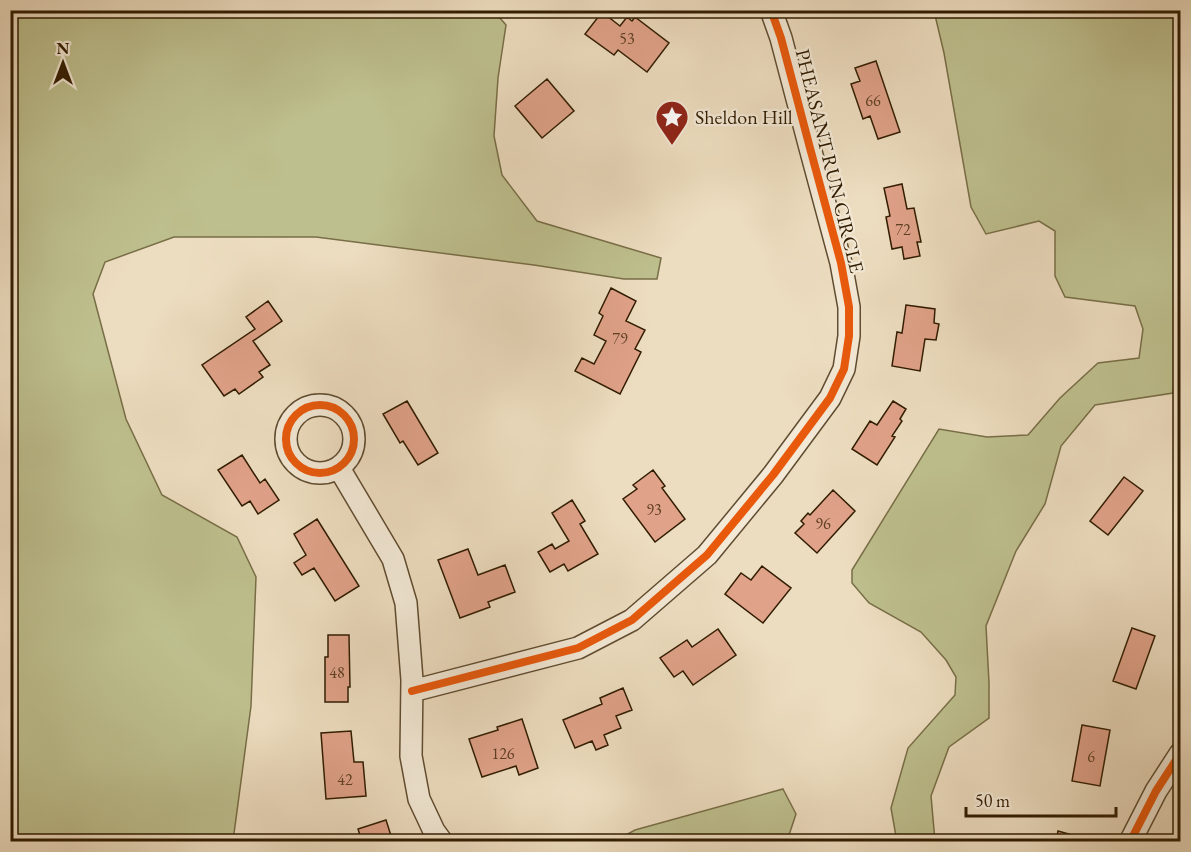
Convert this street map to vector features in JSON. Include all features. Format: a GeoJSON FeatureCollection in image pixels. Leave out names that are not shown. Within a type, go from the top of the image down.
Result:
{"type":"FeatureCollection","features":[{"type":"Feature","properties":{"kind":"street","name":"PHEASANT RUN CIRCLE"},"geometry":{"type":"LineString","coordinates":[[412,691],[578,648],[632,620],[707,555],[773,475],[830,398],[844,369],[849,336],[849,307],[841,263],[781,38],[771,10]]}},
{"type":"Feature","properties":{"kind":"street"},"geometry":{"type":"LineString","coordinates":[[339,468],[393,559],[406,603],[412,691],[411,756],[419,799],[434,831],[442,842]]}},
{"type":"Feature","properties":{"kind":"street"},"geometry":{"type":"LineString","coordinates":[[1130,842],[1156,791],[1180,754]]}},
{"type":"Feature","properties":{"kind":"green space"},"geometry":{"type":"Polygon","coordinates":[[[10,11],[494,11],[506,25],[498,78],[494,136],[502,175],[537,221],[661,258],[657,279],[624,279],[316,237],[174,237],[105,262],[93,294],[126,419],[162,495],[237,537],[256,577],[251,706],[233,841],[11,841],[10,11]]]}},
{"type":"Feature","properties":{"kind":"green space"},"geometry":{"type":"Polygon","coordinates":[[[934,11],[1180,11],[1180,374],[1175,373],[1173,393],[1095,405],[1061,446],[1045,504],[1016,551],[986,626],[989,718],[949,747],[931,796],[935,841],[897,842],[891,808],[908,748],[955,695],[956,677],[946,660],[921,632],[869,603],[852,583],[852,570],[939,429],[987,437],[1028,435],[1060,398],[1098,363],[1139,358],[1143,329],[1135,306],[1065,297],[1055,276],[1055,231],[1039,221],[986,234],[971,207],[944,53],[934,11]]]}},
{"type":"Feature","properties":{"kind":"green space"},"geometry":{"type":"Polygon","coordinates":[[[783,789],[796,814],[787,841],[615,841],[635,830],[783,789]]]}},
{"type":"Feature","properties":{"kind":"building"},"geometry":{"type":"Polygon","coordinates":[[[602,12],[620,26],[627,17],[632,21],[635,17],[669,43],[647,72],[618,50],[614,55],[585,34],[602,12]]]}},
{"type":"Feature","properties":{"kind":"building"},"geometry":{"type":"Polygon","coordinates":[[[876,61],[900,132],[878,139],[870,116],[863,119],[851,84],[860,81],[855,68],[876,61]]]}},
{"type":"Feature","properties":{"kind":"building"},"geometry":{"type":"Polygon","coordinates":[[[547,79],[574,111],[542,138],[515,106],[547,79]]]}},
{"type":"Feature","properties":{"kind":"building"},"geometry":{"type":"Polygon","coordinates":[[[902,184],[907,209],[914,208],[921,242],[917,242],[920,256],[904,259],[902,247],[892,249],[886,217],[890,216],[884,188],[902,184]]]}},
{"type":"Feature","properties":{"kind":"building"},"geometry":{"type":"Polygon","coordinates":[[[611,288],[636,301],[626,321],[645,330],[635,349],[641,352],[620,394],[575,371],[582,358],[594,364],[606,341],[594,335],[603,316],[599,313],[611,288]]]}},
{"type":"Feature","properties":{"kind":"building"},"geometry":{"type":"Polygon","coordinates":[[[268,301],[282,321],[253,341],[270,365],[259,372],[263,377],[239,394],[235,389],[224,396],[202,365],[255,329],[246,317],[268,301]]]}},
{"type":"Feature","properties":{"kind":"building"},"geometry":{"type":"Polygon","coordinates":[[[906,305],[935,309],[934,323],[939,324],[936,340],[925,339],[920,371],[892,366],[897,332],[902,333],[906,305]]]}},
{"type":"Feature","properties":{"kind":"building"},"geometry":{"type":"Polygon","coordinates":[[[407,401],[438,453],[418,465],[403,441],[400,443],[383,414],[407,401]]]}},
{"type":"Feature","properties":{"kind":"building"},"geometry":{"type":"Polygon","coordinates":[[[893,401],[906,409],[900,419],[902,421],[892,436],[895,437],[877,465],[852,449],[870,421],[877,425],[893,401]]]}},
{"type":"Feature","properties":{"kind":"building"},"geometry":{"type":"Polygon","coordinates":[[[242,455],[260,483],[265,479],[279,500],[258,514],[250,501],[242,506],[218,470],[242,455]]]}},
{"type":"Feature","properties":{"kind":"building"},"geometry":{"type":"Polygon","coordinates":[[[653,470],[665,486],[662,488],[685,519],[655,542],[623,499],[637,489],[633,485],[653,470]]]}},
{"type":"Feature","properties":{"kind":"building"},"geometry":{"type":"Polygon","coordinates":[[[1124,477],[1143,491],[1108,535],[1090,521],[1124,477]]]}},
{"type":"Feature","properties":{"kind":"building"},"geometry":{"type":"Polygon","coordinates":[[[833,490],[855,511],[817,553],[795,533],[804,524],[801,521],[808,513],[810,515],[833,490]]]}},
{"type":"Feature","properties":{"kind":"building"},"geometry":{"type":"Polygon","coordinates":[[[572,500],[585,521],[580,524],[598,554],[568,571],[564,564],[550,572],[538,552],[552,544],[555,549],[569,541],[552,513],[572,500]]]}},
{"type":"Feature","properties":{"kind":"building"},"geometry":{"type":"Polygon","coordinates":[[[317,519],[359,586],[335,601],[314,568],[302,575],[294,563],[306,555],[294,534],[317,519]]]}},
{"type":"Feature","properties":{"kind":"building"},"geometry":{"type":"Polygon","coordinates":[[[468,549],[478,575],[505,565],[515,592],[488,602],[490,607],[460,618],[438,560],[468,549]]]}},
{"type":"Feature","properties":{"kind":"building"},"geometry":{"type":"Polygon","coordinates":[[[762,566],[791,588],[763,623],[725,594],[741,573],[751,580],[762,566]]]}},
{"type":"Feature","properties":{"kind":"building"},"geometry":{"type":"Polygon","coordinates":[[[1132,628],[1155,636],[1136,689],[1113,681],[1132,628]]]}},
{"type":"Feature","properties":{"kind":"building"},"geometry":{"type":"Polygon","coordinates":[[[718,629],[736,655],[693,685],[683,671],[674,677],[660,658],[687,640],[692,647],[718,629]]]}},
{"type":"Feature","properties":{"kind":"building"},"geometry":{"type":"Polygon","coordinates":[[[328,635],[349,635],[348,702],[325,702],[325,657],[328,657],[328,635]]]}},
{"type":"Feature","properties":{"kind":"building"},"geometry":{"type":"Polygon","coordinates":[[[623,688],[632,710],[616,716],[621,728],[604,735],[608,745],[596,750],[592,741],[575,748],[563,720],[602,704],[600,698],[623,688]]]}},
{"type":"Feature","properties":{"kind":"building"},"geometry":{"type":"Polygon","coordinates":[[[522,719],[538,768],[519,775],[516,766],[482,777],[469,739],[498,730],[497,727],[522,719]]]}},
{"type":"Feature","properties":{"kind":"building"},"geometry":{"type":"Polygon","coordinates":[[[1082,725],[1110,730],[1100,786],[1072,781],[1082,725]]]}},
{"type":"Feature","properties":{"kind":"building"},"geometry":{"type":"Polygon","coordinates":[[[351,731],[354,762],[363,762],[366,796],[326,799],[321,733],[351,731]]]}},
{"type":"Feature","properties":{"kind":"building"},"geometry":{"type":"Polygon","coordinates":[[[386,820],[393,842],[362,842],[358,829],[386,820]]]}},
{"type":"Feature","properties":{"kind":"building"},"geometry":{"type":"Polygon","coordinates":[[[1058,831],[1083,838],[1082,842],[1056,842],[1058,831]]]}},
{"type":"Feature","properties":{"kind":"cycle path"},"geometry":{"type":"LineString","coordinates":[[412,691],[578,648],[632,620],[707,555],[773,475],[830,398],[844,369],[849,336],[849,307],[841,263],[781,38],[771,10]]}},
{"type":"Feature","properties":{"kind":"cycle path"},"geometry":{"type":"LineString","coordinates":[[320,405],[333,408],[344,415],[351,426],[354,439],[351,452],[344,463],[333,470],[320,473],[307,470],[296,463],[289,452],[286,439],[289,426],[296,415],[307,408],[320,405]]}},
{"type":"Feature","properties":{"kind":"cycle path"},"geometry":{"type":"LineString","coordinates":[[1130,842],[1156,791],[1180,754]]}},
{"type":"Feature","properties":{"kind":"place","name":"Sheldon Hill"},"geometry":{"type":"Point","coordinates":[672,146]}}]}
